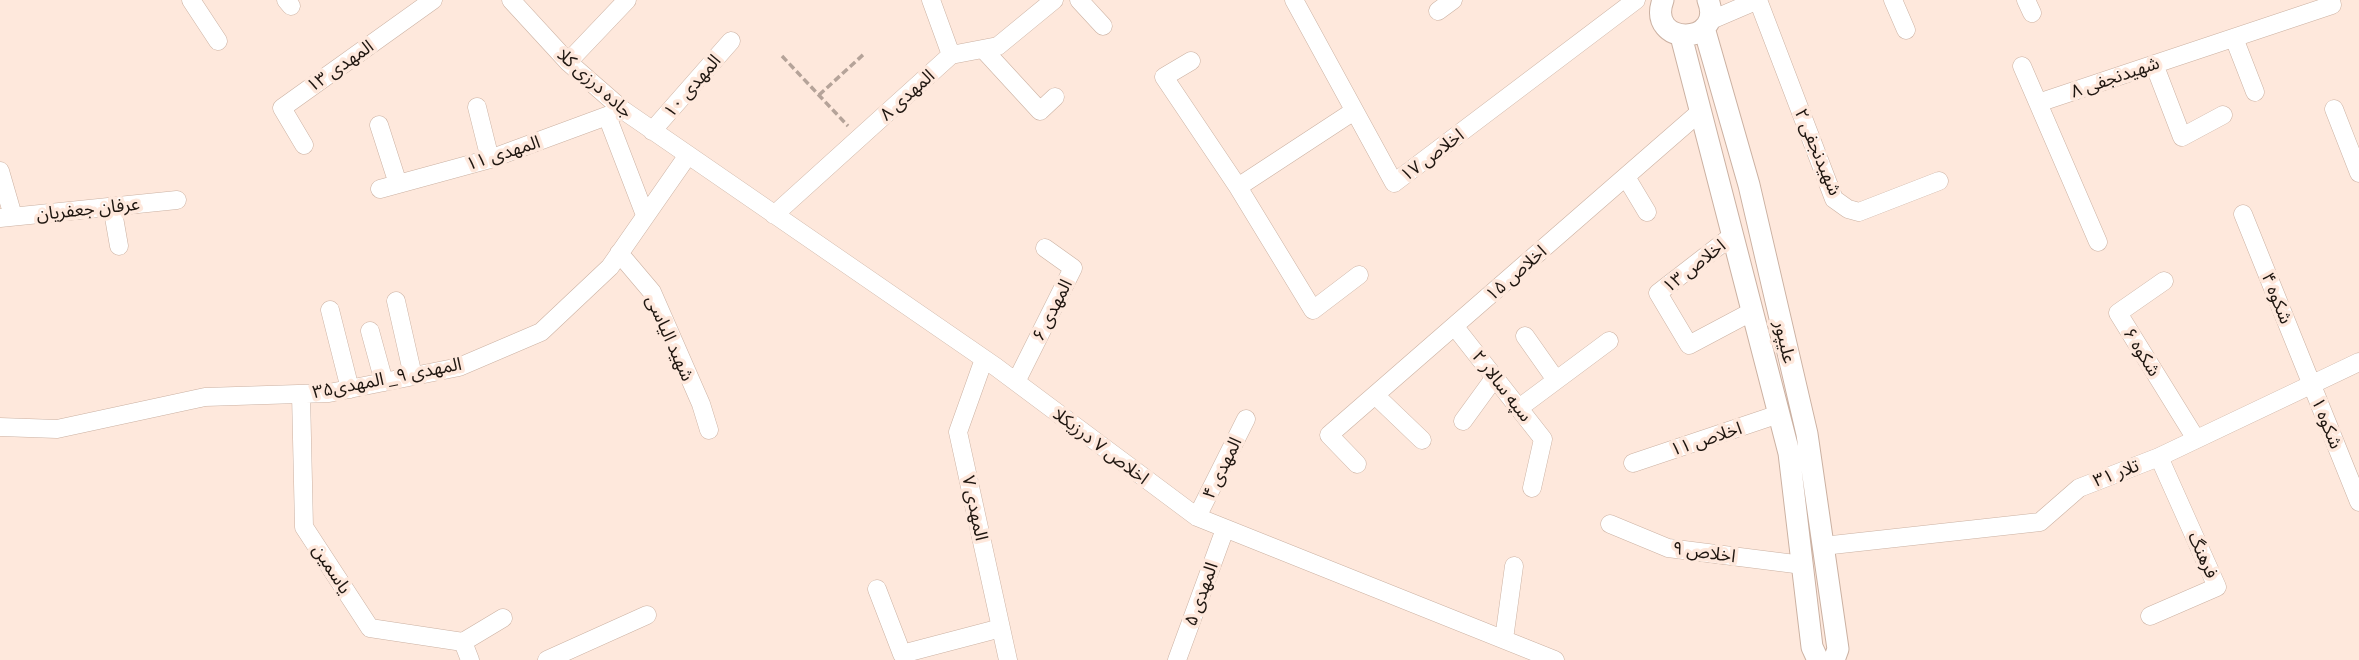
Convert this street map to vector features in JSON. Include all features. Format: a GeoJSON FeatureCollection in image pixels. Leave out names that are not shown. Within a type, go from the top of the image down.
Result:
{"type":"FeatureCollection","features":[{"type":"Feature","properties":{"kind":"main road"},"geometry":{"type":"LineString","coordinates":[[1662,0],[1662,20],[1667,28],[1681,36],[1690,36],[1708,13]]}},
{"type":"Feature","properties":{"kind":"main road","name":"علیپور"},"geometry":{"type":"LineString","coordinates":[[1708,13],[1804,421],[1838,649],[1834,660]]}},
{"type":"Feature","properties":{"kind":"main road","name":"علیپور"},"geometry":{"type":"LineString","coordinates":[[1681,36],[1789,453],[1812,647],[1818,660]]}},
{"type":"Feature","properties":{"kind":"street"},"geometry":{"type":"LineString","coordinates":[[191,0],[218,41]]}},
{"type":"Feature","properties":{"kind":"street","name":"المهدی ۱۳"},"geometry":{"type":"LineString","coordinates":[[303,145],[282,108],[433,0]]}},
{"type":"Feature","properties":{"kind":"street","name":"جاده درزی کلا"},"geometry":{"type":"LineString","coordinates":[[511,0],[615,113],[652,131],[688,155]]}},
{"type":"Feature","properties":{"kind":"street"},"geometry":{"type":"LineString","coordinates":[[568,62],[627,0]]}},
{"type":"Feature","properties":{"kind":"street"},"geometry":{"type":"LineString","coordinates":[[931,0],[951,55],[998,46],[1054,0]]}},
{"type":"Feature","properties":{"kind":"street"},"geometry":{"type":"LineString","coordinates":[[1079,0],[1103,26]]}},
{"type":"Feature","properties":{"kind":"street","name":"اخلاص ۱۷"},"geometry":{"type":"LineString","coordinates":[[1294,0],[1394,183],[1636,0]]}},
{"type":"Feature","properties":{"kind":"street"},"geometry":{"type":"LineString","coordinates":[[1438,11],[1453,0]]}},
{"type":"Feature","properties":{"kind":"street"},"geometry":{"type":"LineString","coordinates":[[1708,13],[1758,0]]}},
{"type":"Feature","properties":{"kind":"street","name":"شهیدنجفی ۲"},"geometry":{"type":"LineString","coordinates":[[1758,0],[1834,199],[1848,209],[1859,212],[1939,181]]}},
{"type":"Feature","properties":{"kind":"street"},"geometry":{"type":"LineString","coordinates":[[1893,0],[1906,30]]}},
{"type":"Feature","properties":{"kind":"street","name":"شهیدنجفی ۸"},"geometry":{"type":"LineString","coordinates":[[2038,103],[2332,5],[2331,0]]}},
{"type":"Feature","properties":{"kind":"street"},"geometry":{"type":"LineString","coordinates":[[2234,38],[2255,92]]}},
{"type":"Feature","properties":{"kind":"street","name":"المهدی ۱۰"},"geometry":{"type":"LineString","coordinates":[[652,131],[731,41]]}},
{"type":"Feature","properties":{"kind":"street"},"geometry":{"type":"LineString","coordinates":[[983,49],[1040,111],[1055,97]]}},
{"type":"Feature","properties":{"kind":"street","name":"المهدی ۸"},"geometry":{"type":"LineString","coordinates":[[774,215],[951,55]]}},
{"type":"Feature","properties":{"kind":"street"},"geometry":{"type":"LineString","coordinates":[[1191,61],[1164,77],[1238,187],[1313,310],[1359,275]]}},
{"type":"Feature","properties":{"kind":"street"},"geometry":{"type":"LineString","coordinates":[[2154,64],[2182,137],[2223,115]]}},
{"type":"Feature","properties":{"kind":"street"},"geometry":{"type":"LineString","coordinates":[[2022,66],[2098,242]]}},
{"type":"Feature","properties":{"kind":"street"},"geometry":{"type":"LineString","coordinates":[[477,107],[490,159]]}},
{"type":"Feature","properties":{"kind":"street"},"geometry":{"type":"LineString","coordinates":[[2334,109],[2359,173]]}},
{"type":"Feature","properties":{"kind":"street"},"geometry":{"type":"LineString","coordinates":[[1238,187],[1354,111]]}},
{"type":"Feature","properties":{"kind":"street","name":"اخلاص ۱۵"},"geometry":{"type":"LineString","coordinates":[[1357,464],[1329,435],[1701,111]]}},
{"type":"Feature","properties":{"kind":"street"},"geometry":{"type":"LineString","coordinates":[[615,113],[645,215]]}},
{"type":"Feature","properties":{"kind":"street","name":"المهدی ۱۱"},"geometry":{"type":"LineString","coordinates":[[379,125],[389,186],[490,159],[615,113]]}},
{"type":"Feature","properties":{"kind":"street","name":"المهدی ۹_ المهدی۳۵"},"geometry":{"type":"LineString","coordinates":[[0,427],[57,429],[205,397],[301,394],[350,389],[459,367],[541,332],[610,267],[688,155]]}},
{"type":"Feature","properties":{"kind":"street","name":"اخلاص ۷ درزیکلا"},"geometry":{"type":"LineString","coordinates":[[688,155],[984,359],[1197,517],[1555,660]]}},
{"type":"Feature","properties":{"kind":"street"},"geometry":{"type":"LineString","coordinates":[[0,171],[6,217]]}},
{"type":"Feature","properties":{"kind":"street"},"geometry":{"type":"LineString","coordinates":[[1626,177],[1647,212]]}},
{"type":"Feature","properties":{"kind":"street","name":"عرفان جعفریان"},"geometry":{"type":"LineString","coordinates":[[6,217],[177,200]]}},
{"type":"Feature","properties":{"kind":"street"},"geometry":{"type":"LineString","coordinates":[[112,206],[119,246]]}},
{"type":"Feature","properties":{"kind":"street","name":"شکوه ۴"},"geometry":{"type":"LineString","coordinates":[[2243,214],[2311,383]]}},
{"type":"Feature","properties":{"kind":"street","name":"اخلاص ۱۳"},"geometry":{"type":"LineString","coordinates":[[1733,235],[1658,293],[1689,345],[1753,311]]}},
{"type":"Feature","properties":{"kind":"street","name":"المهدی ۶"},"geometry":{"type":"LineString","coordinates":[[1016,382],[1073,268],[1045,248]]}},
{"type":"Feature","properties":{"kind":"street","name":"شهید الیاسی"},"geometry":{"type":"LineString","coordinates":[[619,253],[652,292],[701,404],[709,430]]}},
{"type":"Feature","properties":{"kind":"street","name":"شکوه ۶"},"geometry":{"type":"LineString","coordinates":[[2164,281],[2118,313],[2196,439]]}},
{"type":"Feature","properties":{"kind":"street"},"geometry":{"type":"LineString","coordinates":[[396,301],[413,376]]}},
{"type":"Feature","properties":{"kind":"street"},"geometry":{"type":"LineString","coordinates":[[330,310],[350,389]]}},
{"type":"Feature","properties":{"kind":"street","name":"سپه سالار ۲"},"geometry":{"type":"LineString","coordinates":[[1455,327],[1543,439],[1532,488]]}},
{"type":"Feature","properties":{"kind":"street"},"geometry":{"type":"LineString","coordinates":[[370,331],[384,382]]}},
{"type":"Feature","properties":{"kind":"street"},"geometry":{"type":"LineString","coordinates":[[1525,336],[1556,380]]}},
{"type":"Feature","properties":{"kind":"street"},"geometry":{"type":"LineString","coordinates":[[1519,408],[1609,341]]}},
{"type":"Feature","properties":{"kind":"street","name":"المهدی ۷"},"geometry":{"type":"LineString","coordinates":[[984,359],[958,432],[1008,660]]}},
{"type":"Feature","properties":{"kind":"street","name":"تلار ۳۱"},"geometry":{"type":"LineString","coordinates":[[1823,546],[2040,522],[2079,488],[2159,457],[2359,362]]}},
{"type":"Feature","properties":{"kind":"street"},"geometry":{"type":"LineString","coordinates":[[1464,421],[1495,377]]}},
{"type":"Feature","properties":{"kind":"street","name":"شکوه ۱"},"geometry":{"type":"LineString","coordinates":[[2311,383],[2359,502]]}},
{"type":"Feature","properties":{"kind":"street","name":"یاسمین"},"geometry":{"type":"LineString","coordinates":[[301,394],[304,527],[370,628],[463,642]]}},
{"type":"Feature","properties":{"kind":"street"},"geometry":{"type":"LineString","coordinates":[[1375,396],[1422,440]]}},
{"type":"Feature","properties":{"kind":"street","name":"اخلاص ۱۱"},"geometry":{"type":"LineString","coordinates":[[1633,463],[1779,414]]}},
{"type":"Feature","properties":{"kind":"street","name":"المهدی ۴"},"geometry":{"type":"LineString","coordinates":[[1197,517],[1246,419]]}},
{"type":"Feature","properties":{"kind":"street","name":"فرهنگ"},"geometry":{"type":"LineString","coordinates":[[2150,616],[2217,587],[2159,457]]}},
{"type":"Feature","properties":{"kind":"street","name":"اخلاص ۹"},"geometry":{"type":"LineString","coordinates":[[1610,524],[1668,548],[1802,565]]}},
{"type":"Feature","properties":{"kind":"street","name":"المهدی ۵"},"geometry":{"type":"LineString","coordinates":[[1177,660],[1225,529]]}},
{"type":"Feature","properties":{"kind":"street"},"geometry":{"type":"LineString","coordinates":[[1504,639],[1514,566]]}},
{"type":"Feature","properties":{"kind":"street"},"geometry":{"type":"LineString","coordinates":[[877,589],[902,654],[1001,628]]}},
{"type":"Feature","properties":{"kind":"street"},"geometry":{"type":"LineString","coordinates":[[547,660],[647,615]]}},
{"type":"Feature","properties":{"kind":"street"},"geometry":{"type":"LineString","coordinates":[[470,660],[463,642],[503,618]]}},
{"type":"Feature","properties":{"kind":"path"},"geometry":{"type":"LineString","coordinates":[[819,95],[865,52]]}},
{"type":"Feature","properties":{"kind":"path"},"geometry":{"type":"LineString","coordinates":[[782,56],[860,138]]}}]}
